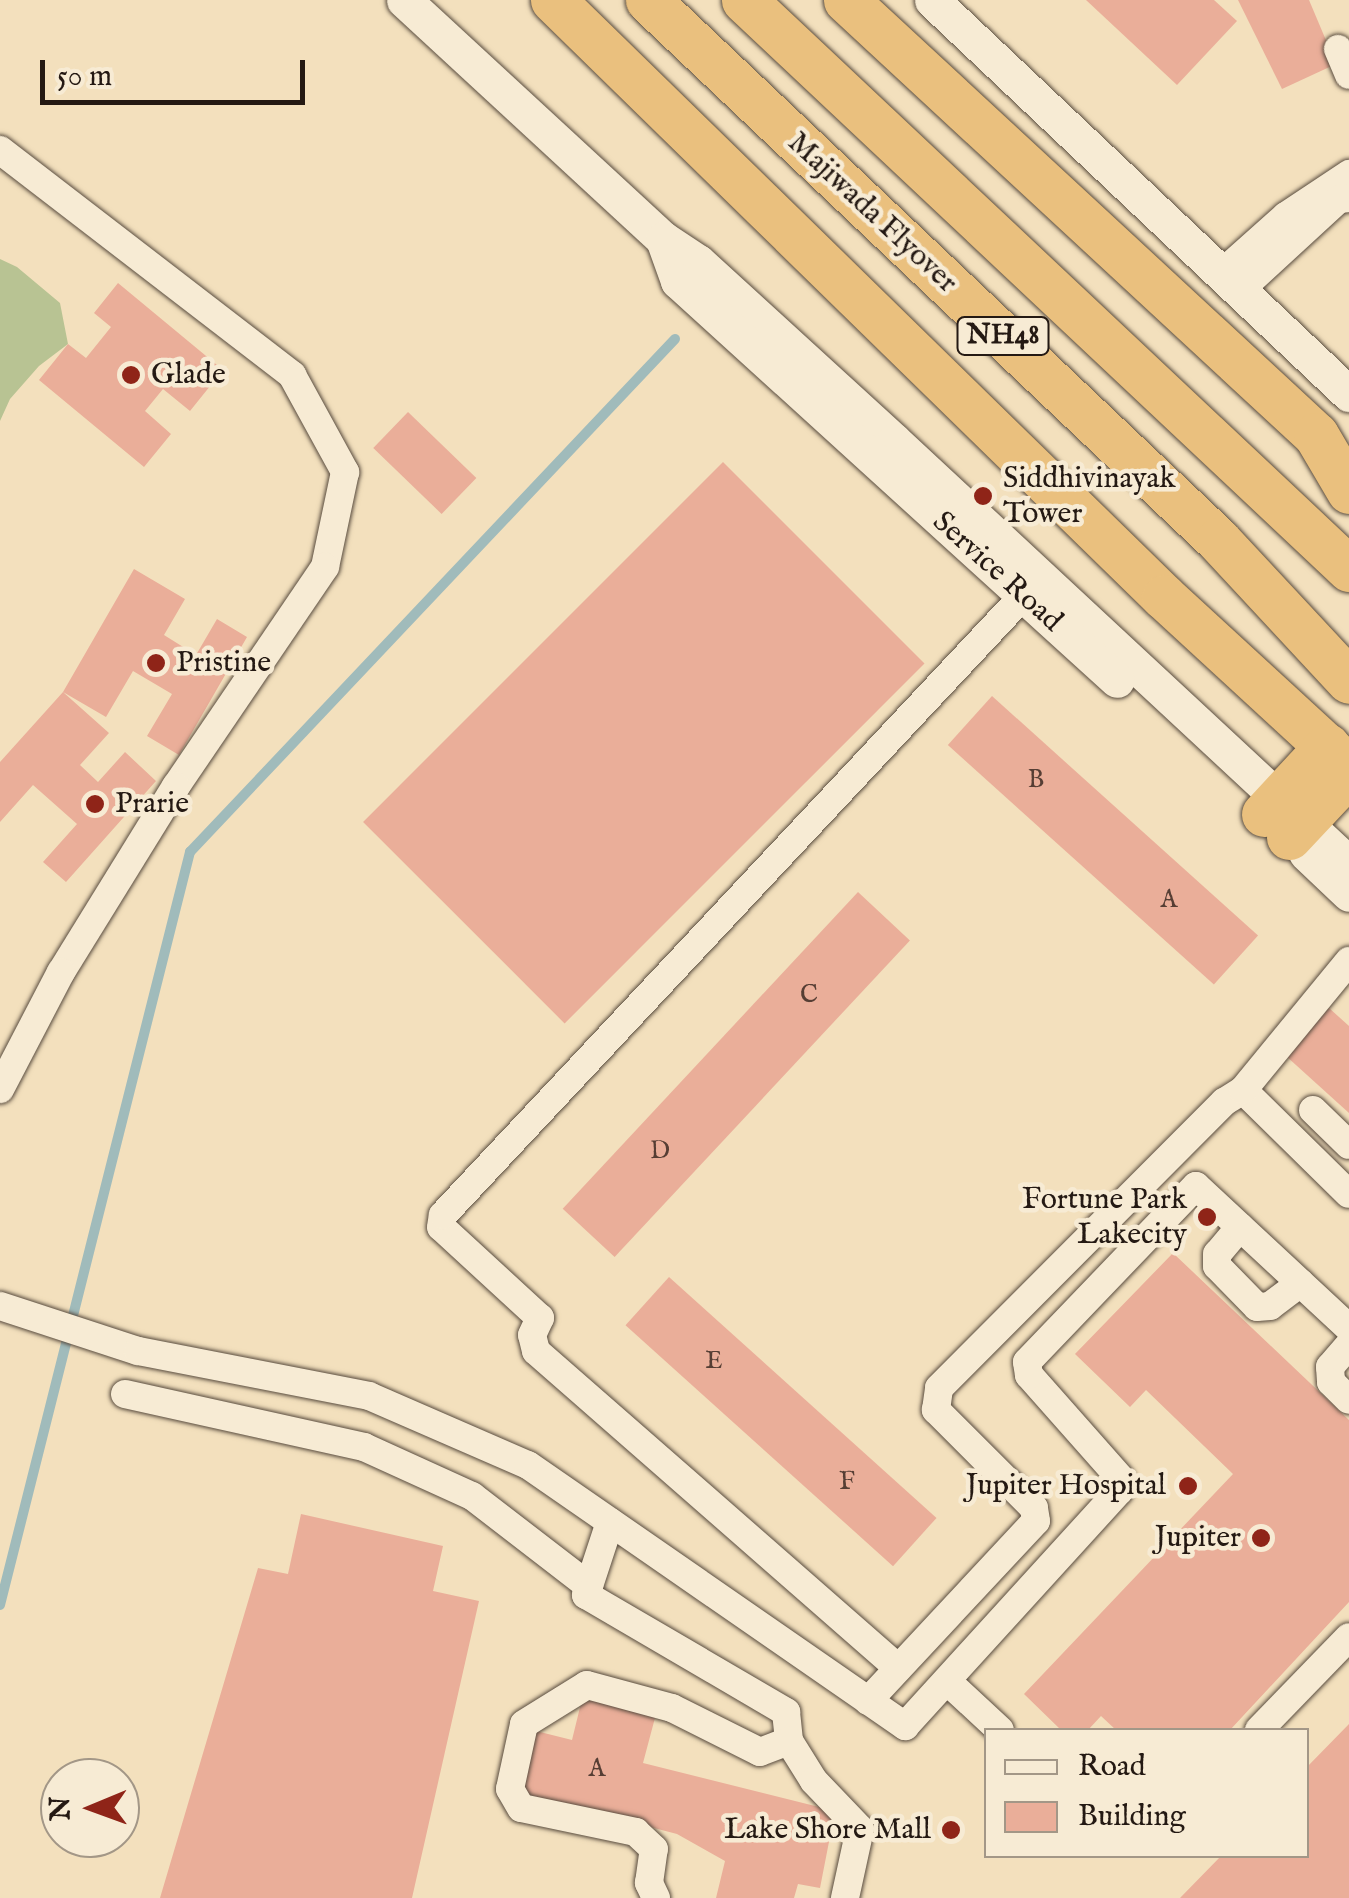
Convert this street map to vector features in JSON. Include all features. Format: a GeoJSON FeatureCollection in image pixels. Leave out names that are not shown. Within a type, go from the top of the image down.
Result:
{"type":"FeatureCollection","features":[{"type":"Feature","properties":{"kind":"highway"},"geometry":{"type":"LineString","coordinates":[[553,0],[1164,597],[1342,762],[1284,818]]}},
{"type":"Feature","properties":{"kind":"highway","name":"Majiwada Flyover"},"geometry":{"type":"LineString","coordinates":[[648,0],[1218,540],[1349,681]]}},
{"type":"Feature","properties":{"kind":"highway","name":"NH48"},"geometry":{"type":"LineString","coordinates":[[744,0],[1349,569]]}},
{"type":"Feature","properties":{"kind":"highway"},"geometry":{"type":"LineString","coordinates":[[846,0],[1316,435],[1349,491]]}},
{"type":"Feature","properties":{"kind":"street","name":"Service Road"},"geometry":{"type":"LineString","coordinates":[[404,0],[664,239],[678,281],[1032,586],[1284,818],[1349,894]]}},
{"type":"Feature","properties":{"kind":"street"},"geometry":{"type":"LineString","coordinates":[[932,0],[1349,394]]}},
{"type":"Feature","properties":{"kind":"street"},"geometry":{"type":"LineString","coordinates":[[1338,49],[1349,76]]}},
{"type":"Feature","properties":{"kind":"street"},"geometry":{"type":"LineString","coordinates":[[0,150],[292,375],[344,472],[324,567],[165,803],[61,972],[0,1089]]}},
{"type":"Feature","properties":{"kind":"street"},"geometry":{"type":"LineString","coordinates":[[1231,282],[1286,216],[1349,174]]}},
{"type":"Feature","properties":{"kind":"street"},"geometry":{"type":"LineString","coordinates":[[1231,282],[1338,198],[1349,198]]}},
{"type":"Feature","properties":{"kind":"street"},"geometry":{"type":"LineString","coordinates":[[898,1668],[536,1351],[532,1335],[540,1318],[442,1227],[443,1215],[1032,586]]}},
{"type":"Feature","properties":{"kind":"street","name":"Service Road"},"geometry":{"type":"LineString","coordinates":[[1284,818],[1349,864]]}},
{"type":"Feature","properties":{"kind":"street"},"geometry":{"type":"LineString","coordinates":[[868,1701],[1036,1521],[1034,1508],[936,1410],[939,1388],[1224,1102],[1243,1090],[1349,961]]}},
{"type":"Feature","properties":{"kind":"street"},"geometry":{"type":"LineString","coordinates":[[1243,1090],[1349,1194]]}},
{"type":"Feature","properties":{"kind":"street"},"geometry":{"type":"LineString","coordinates":[[1313,1110],[1349,1145]]}},
{"type":"Feature","properties":{"kind":"street"},"geometry":{"type":"LineString","coordinates":[[8,1308],[103,1341],[370,1396],[528,1464],[905,1726],[1119,1491],[1121,1478],[1029,1375],[1026,1362],[1196,1186],[1349,1328]]}},
{"type":"Feature","properties":{"kind":"street"},"geometry":{"type":"LineString","coordinates":[[1240,1227],[1217,1254],[1217,1266],[1257,1307],[1270,1306],[1300,1282]]}},
{"type":"Feature","properties":{"kind":"street"},"geometry":{"type":"LineString","coordinates":[[1349,1345],[1330,1366],[1331,1382],[1349,1400]]}},
{"type":"Feature","properties":{"kind":"street"},"geometry":{"type":"LineString","coordinates":[[125,1394],[364,1447],[472,1496],[585,1599],[786,1712],[789,1741],[814,1781],[860,1829],[845,1898]]}},
{"type":"Feature","properties":{"kind":"street"},"geometry":{"type":"LineString","coordinates":[[585,1599],[610,1522]]}},
{"type":"Feature","properties":{"kind":"street"},"geometry":{"type":"LineString","coordinates":[[1261,1728],[1349,1637]]}},
{"type":"Feature","properties":{"kind":"street"},"geometry":{"type":"LineString","coordinates":[[947,1681],[998,1728]]}},
{"type":"Feature","properties":{"kind":"street"},"geometry":{"type":"LineString","coordinates":[[656,1898],[650,1883],[654,1849],[636,1832],[521,1808],[510,1790],[524,1724],[588,1685],[672,1708],[760,1752],[789,1741]]}},
{"type":"Feature","properties":{"kind":"green space"},"geometry":{"type":"Polygon","coordinates":[[[0,259],[17,267],[60,303],[68,344],[39,366],[10,399],[0,421],[0,259]]]}},
{"type":"Feature","properties":{"kind":"building"},"geometry":{"type":"Polygon","coordinates":[[[1086,0],[1214,0],[1237,21],[1177,85],[1086,0]]]}},
{"type":"Feature","properties":{"kind":"building"},"geometry":{"type":"Polygon","coordinates":[[[1238,0],[1309,0],[1336,64],[1282,89],[1238,0]]]}},
{"type":"Feature","properties":{"kind":"building","name":"Glade"},"geometry":{"type":"Polygon","coordinates":[[[118,283],[223,370],[190,411],[163,389],[145,411],[171,434],[144,467],[39,380],[68,344],[86,358],[111,327],[94,313],[118,283]]]}},
{"type":"Feature","properties":{"kind":"building"},"geometry":{"type":"Polygon","coordinates":[[[408,412],[476,478],[442,514],[373,448],[408,412]]]}},
{"type":"Feature","properties":{"kind":"building"},"geometry":{"type":"Polygon","coordinates":[[[723,462],[925,664],[565,1023],[363,822],[723,462]]]}},
{"type":"Feature","properties":{"kind":"building","name":"Pristine"},"geometry":{"type":"Polygon","coordinates":[[[134,569],[185,599],[164,635],[196,655],[217,619],[247,637],[179,755],[147,736],[172,694],[133,671],[106,717],[63,692],[134,569]]]}},
{"type":"Feature","properties":{"kind":"building","name":"Prarie"},"geometry":{"type":"Polygon","coordinates":[[[63,692],[109,733],[80,765],[98,782],[125,752],[156,781],[66,882],[43,862],[77,824],[33,785],[0,822],[0,762],[63,692]]]}},
{"type":"Feature","properties":{"kind":"building"},"geometry":{"type":"Polygon","coordinates":[[[992,696],[1258,936],[1214,985],[948,745],[992,696]]]}},
{"type":"Feature","properties":{"kind":"building"},"geometry":{"type":"Polygon","coordinates":[[[858,892],[910,940],[615,1257],[563,1209],[858,892]]]}},
{"type":"Feature","properties":{"kind":"building"},"geometry":{"type":"Polygon","coordinates":[[[1329,1008],[1349,1026],[1349,1113],[1286,1056],[1329,1008]]]}},
{"type":"Feature","properties":{"kind":"building","name":"Jupiter"},"geometry":{"type":"Polygon","coordinates":[[[1173,1253],[1349,1420],[1349,1602],[1232,1728],[1114,1728],[1101,1716],[1090,1728],[1059,1728],[1024,1694],[1233,1474],[1146,1390],[1130,1407],[1075,1354],[1173,1253]]]}},
{"type":"Feature","properties":{"kind":"building"},"geometry":{"type":"Polygon","coordinates":[[[669,1277],[937,1518],[893,1566],[626,1325],[669,1277]]]}},
{"type":"Feature","properties":{"kind":"building"},"geometry":{"type":"Polygon","coordinates":[[[301,1514],[443,1546],[433,1591],[479,1601],[412,1898],[160,1898],[258,1568],[288,1574],[301,1514]]]}},
{"type":"Feature","properties":{"kind":"building"},"geometry":{"type":"Polygon","coordinates":[[[583,1695],[656,1714],[643,1763],[835,1811],[820,1888],[798,1884],[794,1898],[716,1898],[725,1861],[677,1834],[520,1793],[532,1730],[572,1740],[583,1695]]]}},
{"type":"Feature","properties":{"kind":"building"},"geometry":{"type":"Polygon","coordinates":[[[1349,1724],[1349,1898],[1180,1898],[1219,1858],[1309,1858],[1309,1765],[1349,1724]]]}},
{"type":"Feature","properties":{"kind":"waterway"},"geometry":{"type":"LineString","coordinates":[[0,1605],[190,852],[675,339]]}},
{"type":"Feature","properties":{"kind":"place","name":"Glade"},"geometry":{"type":"Point","coordinates":[131,375]}},
{"type":"Feature","properties":{"kind":"place","name":"Siddhivinayak Tower"},"geometry":{"type":"Point","coordinates":[983,496]}},
{"type":"Feature","properties":{"kind":"place","name":"Pristine"},"geometry":{"type":"Point","coordinates":[156,663]}},
{"type":"Feature","properties":{"kind":"place","name":"Prarie"},"geometry":{"type":"Point","coordinates":[95,804]}},
{"type":"Feature","properties":{"kind":"place","name":"Fortune Park Lakecity"},"geometry":{"type":"Point","coordinates":[1207,1217]}},
{"type":"Feature","properties":{"kind":"place","name":"Jupiter Hospital"},"geometry":{"type":"Point","coordinates":[1188,1486]}},
{"type":"Feature","properties":{"kind":"place","name":"Jupiter"},"geometry":{"type":"Point","coordinates":[1261,1538]}},
{"type":"Feature","properties":{"kind":"place","name":"Lake Shore Mall"},"geometry":{"type":"Point","coordinates":[951,1830]}}]}
